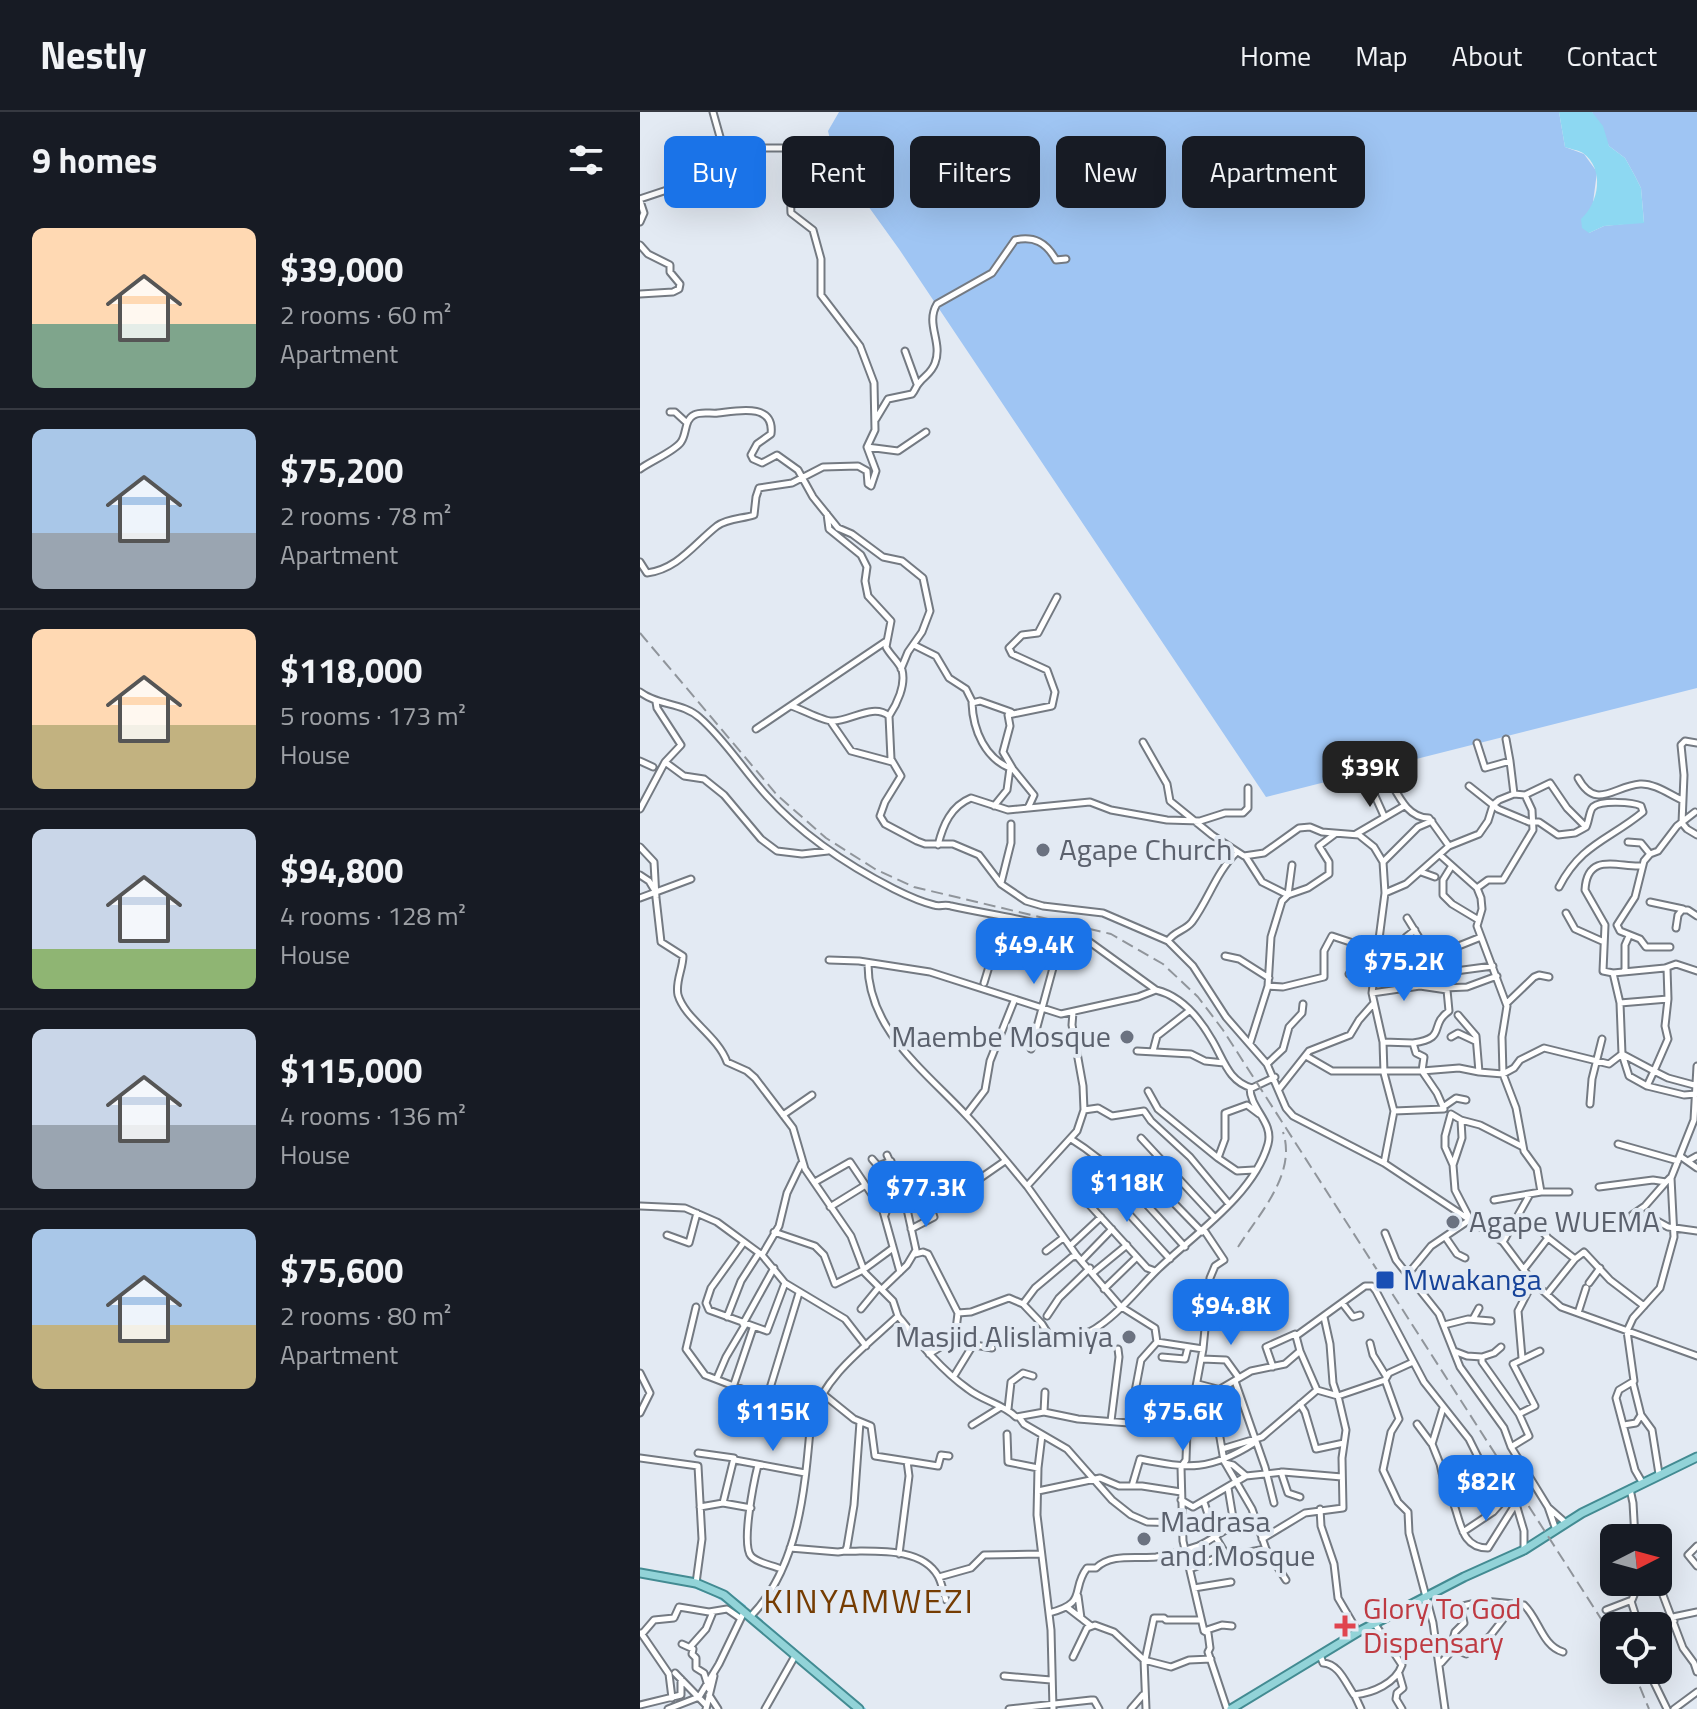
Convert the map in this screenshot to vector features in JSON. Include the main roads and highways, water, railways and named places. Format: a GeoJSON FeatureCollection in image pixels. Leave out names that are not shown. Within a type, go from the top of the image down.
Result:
{"type":"FeatureCollection","features":[{"type":"Feature","properties":{"kind":"main road"},"geometry":{"type":"LineString","coordinates":[[1229,1709],[1358,1632],[1524,1550],[1630,1488],[1697,1457]]}},
{"type":"Feature","properties":{"kind":"main road"},"geometry":{"type":"LineString","coordinates":[[640,1573],[696,1583],[724,1595],[859,1709]]}},
{"type":"Feature","properties":{"kind":"waterway"},"geometry":{"type":"LineString","coordinates":[[661,1572],[687,1578]]}},
{"type":"Feature","properties":{"kind":"waterway"},"geometry":{"type":"LineString","coordinates":[[702,1582],[728,1593],[745,1606]]}},
{"type":"Feature","properties":{"kind":"waterway"},"geometry":{"type":"LineString","coordinates":[[691,1586],[730,1605]]}},
{"type":"Feature","properties":{"kind":"waterway"},"geometry":{"type":"LineString","coordinates":[[755,1615],[865,1709]]}},
{"type":"Feature","properties":{"kind":"railway"},"geometry":{"type":"LineString","coordinates":[[640,633],[777,795],[826,838],[875,869],[914,887],[1111,934],[1163,964],[1198,997],[1223,1030],[1600,1617]]}},
{"type":"Feature","properties":{"kind":"railway"},"geometry":{"type":"LineString","coordinates":[[1238,1247],[1274,1193],[1280,1178],[1286,1148],[1283,1132]]}},
{"type":"Feature","properties":{"kind":"railway"},"geometry":{"type":"LineString","coordinates":[[1639,1684],[1649,1709]]}},
{"type":"Feature","properties":{"kind":"place","name":"Agape Church"},"geometry":{"type":"Point","coordinates":[1043,850]}},
{"type":"Feature","properties":{"kind":"place","name":"Maembe Mosque"},"geometry":{"type":"Point","coordinates":[1127,1037]}},
{"type":"Feature","properties":{"kind":"place","name":"Agape WUEMA"},"geometry":{"type":"Point","coordinates":[1453,1222]}},
{"type":"Feature","properties":{"kind":"place","name":"Mwakanga"},"geometry":{"type":"Point","coordinates":[1385,1280]}},
{"type":"Feature","properties":{"kind":"place","name":"Masjid Alislamiya"},"geometry":{"type":"Point","coordinates":[1129,1337]}},
{"type":"Feature","properties":{"kind":"place","name":"Madrasa and Mosque"},"geometry":{"type":"Point","coordinates":[1144,1539]}},
{"type":"Feature","properties":{"kind":"place","name":"Glory To God Dispensary"},"geometry":{"type":"Point","coordinates":[1345,1626]}},
{"type":"Feature","properties":{"kind":"district","name":"KINYAMWEZI"},"geometry":{"type":"Point","coordinates":[869,1601]}}]}
